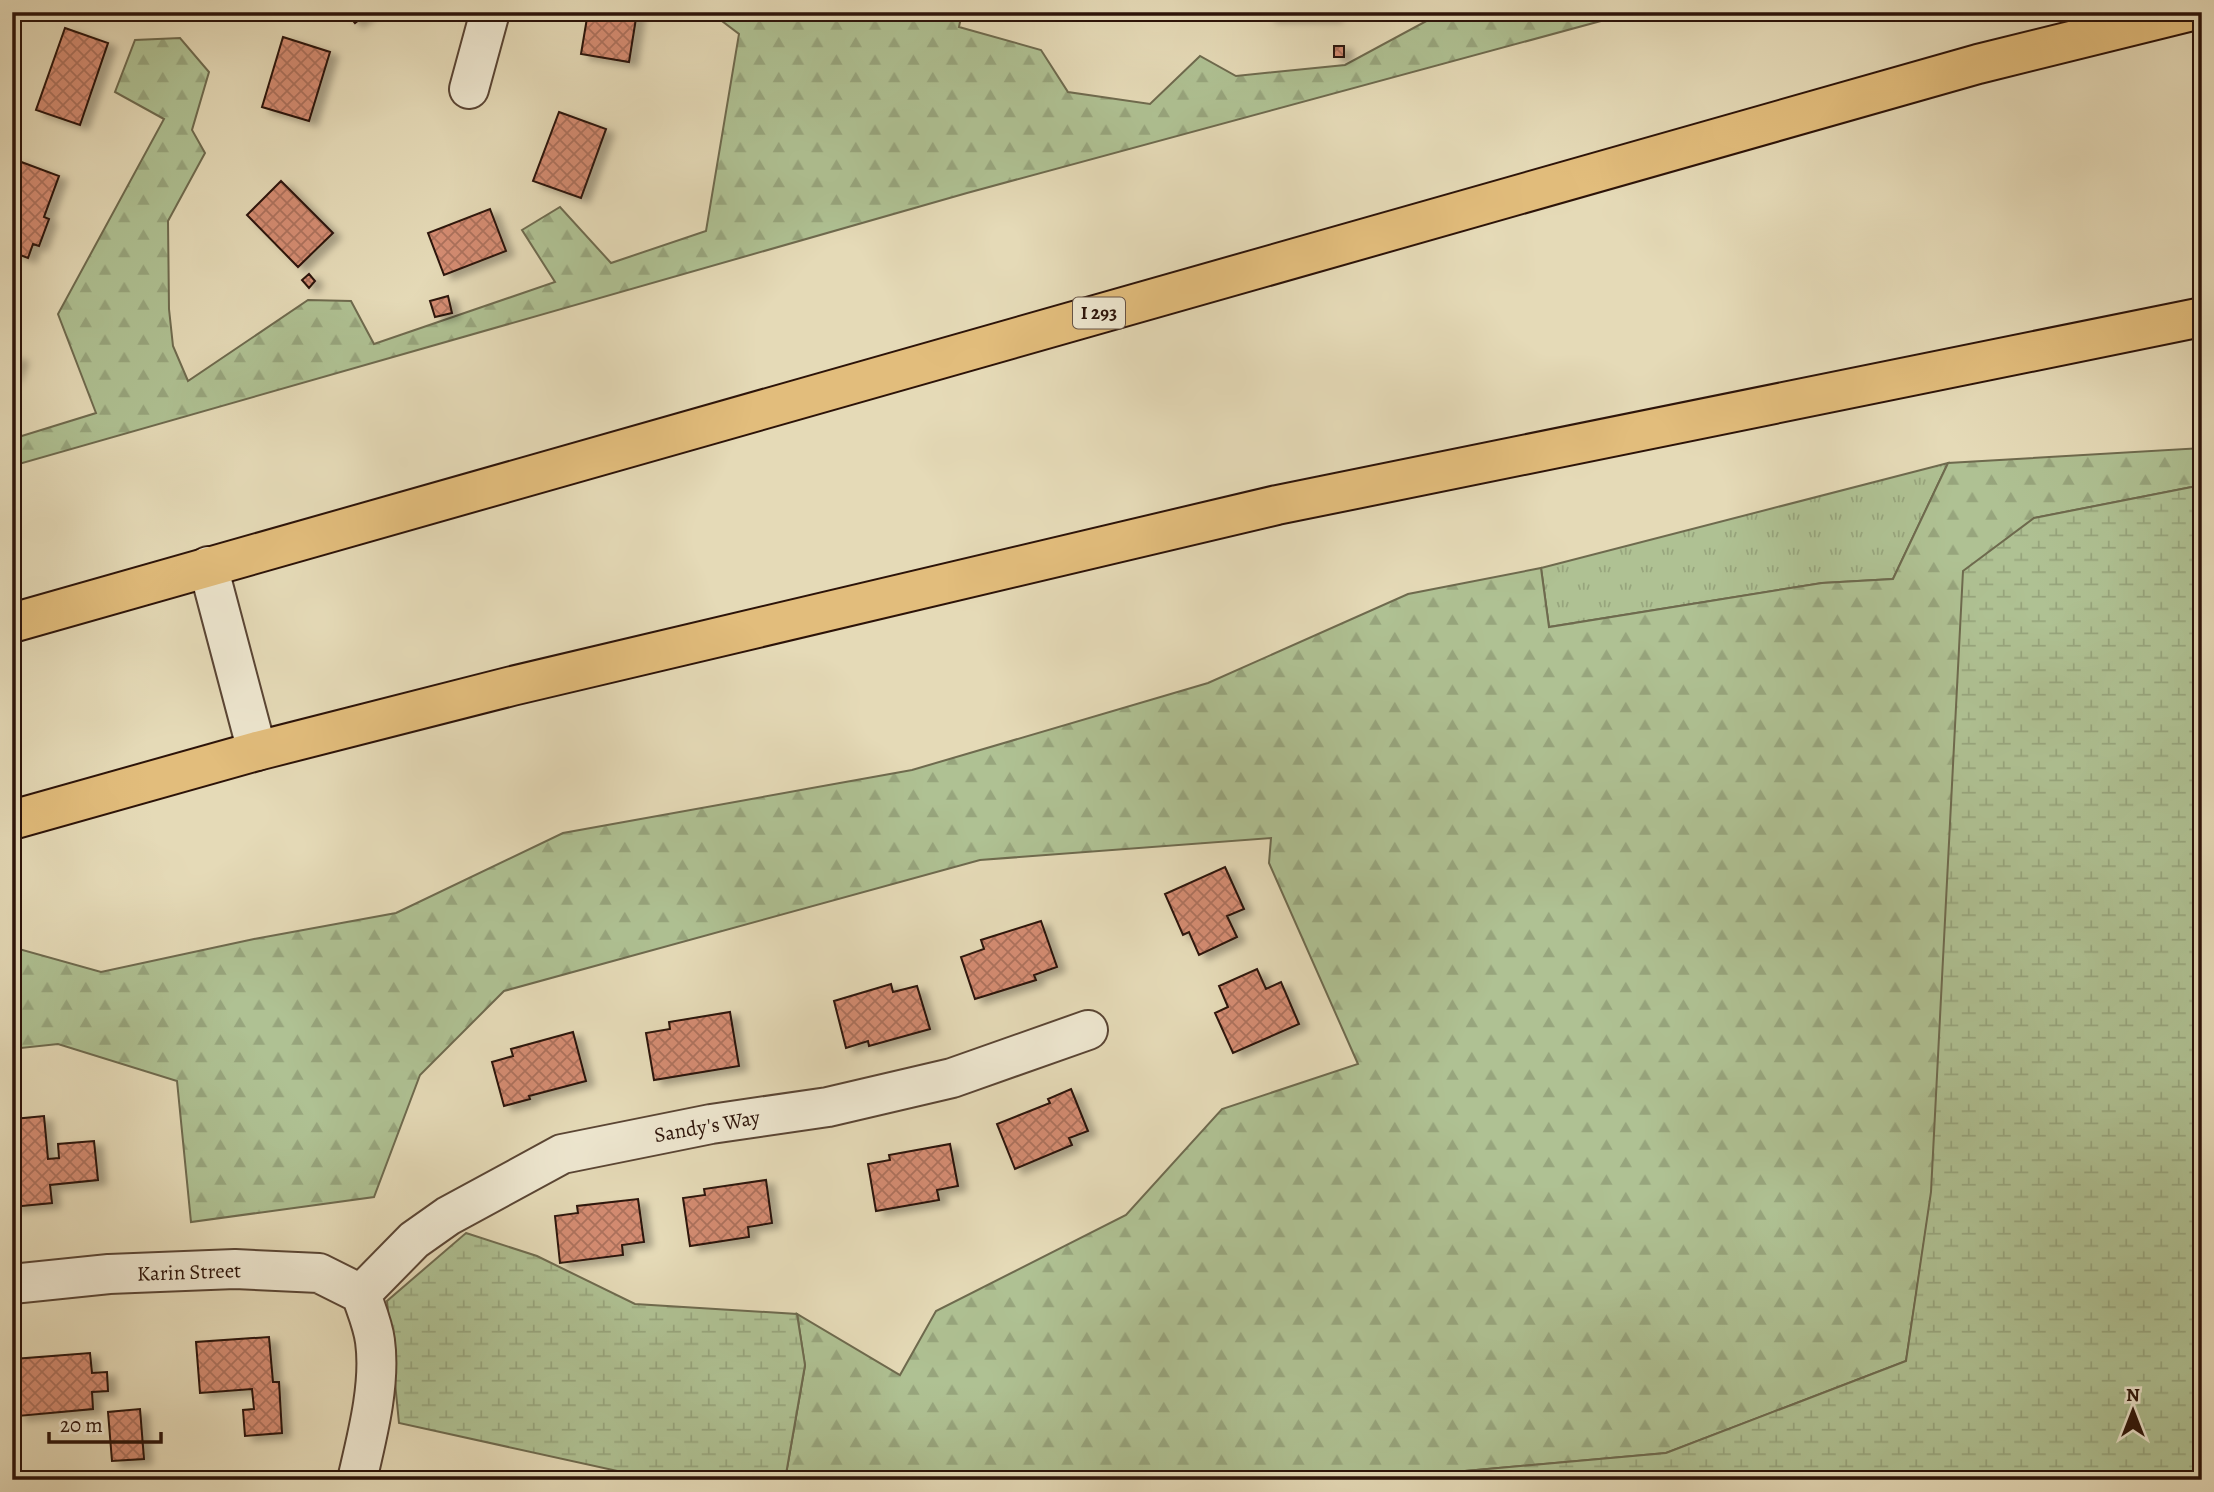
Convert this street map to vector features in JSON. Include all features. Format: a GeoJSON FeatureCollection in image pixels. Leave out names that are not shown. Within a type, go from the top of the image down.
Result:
{"type":"FeatureCollection","features":[{"type":"Feature","properties":{"kind":"highway","name":"I 293"},"geometry":{"type":"LineString","coordinates":[[12,623],[1978,64],[2188,12]]}},
{"type":"Feature","properties":{"kind":"highway"},"geometry":{"type":"LineString","coordinates":[[12,820],[257,751],[731,633],[995,574],[1277,505],[2202,317]]}},
{"type":"Feature","properties":{"kind":"street"},"geometry":{"type":"LineString","coordinates":[[470,89],[490,12]]}},
{"type":"Feature","properties":{"kind":"street"},"geometry":{"type":"LineString","coordinates":[[208,566],[257,751]]}},
{"type":"Feature","properties":{"kind":"street","name":"Sandy's Way"},"geometry":{"type":"LineString","coordinates":[[361,1294],[414,1240],[448,1216],[562,1154],[711,1124],[828,1107],[952,1078],[1088,1030]]}},
{"type":"Feature","properties":{"kind":"street","name":"Karin Street"},"geometry":{"type":"LineString","coordinates":[[12,1284],[110,1274],[235,1269],[319,1273],[361,1294]]}},
{"type":"Feature","properties":{"kind":"street"},"geometry":{"type":"LineString","coordinates":[[357,1480],[375,1389],[375,1340],[361,1294]]}},
{"type":"Feature","properties":{"kind":"green space"},"geometry":{"type":"Polygon","coordinates":[[[710,12],[962,12],[959,27],[1041,50],[1068,92],[1150,104],[1200,56],[1236,76],[1345,65],[1443,12],[1634,12],[967,193],[12,466],[12,439],[96,413],[58,314],[164,119],[115,92],[135,40],[180,38],[209,72],[192,130],[205,153],[168,221],[169,309],[173,346],[188,381],[308,300],[351,301],[374,344],[555,282],[522,230],[560,207],[611,263],[706,231],[739,34],[710,12]]]}},
{"type":"Feature","properties":{"kind":"green space"},"geometry":{"type":"Polygon","coordinates":[[[2202,448],[2202,485],[2034,518],[1906,1361],[1666,1453],[1365,1480],[785,1480],[805,1366],[797,1314],[900,1375],[936,1311],[1126,1215],[1222,1109],[1358,1064],[1269,863],[1271,838],[980,860],[504,991],[420,1075],[374,1197],[191,1222],[177,1081],[58,1044],[12,1049],[12,947],[101,972],[254,939],[396,913],[563,833],[912,770],[1208,683],[1408,594],[1541,568],[1549,627],[1822,583],[1893,579],[1948,463],[2202,448]]]}},
{"type":"Feature","properties":{"kind":"green space"},"geometry":{"type":"Polygon","coordinates":[[[1948,463],[1893,579],[1822,583],[1549,627],[1541,568],[1948,463]]]}},
{"type":"Feature","properties":{"kind":"green space"},"geometry":{"type":"Polygon","coordinates":[[[2202,485],[2202,1480],[1365,1480],[1666,1453],[1906,1361],[1931,1192],[1963,571],[2034,518],[2202,485]]]}},
{"type":"Feature","properties":{"kind":"green space"},"geometry":{"type":"Polygon","coordinates":[[[466,1233],[537,1256],[635,1304],[797,1314],[805,1365],[785,1480],[645,1480],[645,1477],[399,1423],[387,1301],[466,1233]]]}},
{"type":"Feature","properties":{"kind":"building"},"geometry":{"type":"Polygon","coordinates":[[[346,12],[369,12],[355,23],[346,12]]]}},
{"type":"Feature","properties":{"kind":"building"},"geometry":{"type":"Polygon","coordinates":[[[588,12],[637,12],[629,62],[581,54],[588,12]]]}},
{"type":"Feature","properties":{"kind":"building"},"geometry":{"type":"Polygon","coordinates":[[[1268,12],[1334,12],[1334,17],[1268,17],[1268,12]]]}},
{"type":"Feature","properties":{"kind":"building"},"geometry":{"type":"Polygon","coordinates":[[[65,28],[108,43],[80,125],[36,110],[65,28]]]}},
{"type":"Feature","properties":{"kind":"building"},"geometry":{"type":"Polygon","coordinates":[[[283,37],[330,52],[309,121],[262,107],[283,37]]]}},
{"type":"Feature","properties":{"kind":"building"},"geometry":{"type":"Polygon","coordinates":[[[1334,46],[1344,46],[1344,57],[1334,57],[1334,46]]]}},
{"type":"Feature","properties":{"kind":"building"},"geometry":{"type":"Polygon","coordinates":[[[559,112],[606,129],[581,198],[533,181],[559,112]]]}},
{"type":"Feature","properties":{"kind":"building"},"geometry":{"type":"Polygon","coordinates":[[[16,160],[59,176],[44,217],[49,219],[39,246],[33,244],[28,258],[12,252],[12,170],[16,160]]]}},
{"type":"Feature","properties":{"kind":"building"},"geometry":{"type":"Polygon","coordinates":[[[281,181],[333,233],[298,267],[247,215],[281,181]]]}},
{"type":"Feature","properties":{"kind":"building"},"geometry":{"type":"Polygon","coordinates":[[[490,209],[506,251],[444,275],[428,233],[490,209]]]}},
{"type":"Feature","properties":{"kind":"building"},"geometry":{"type":"Polygon","coordinates":[[[309,274],[315,281],[309,288],[302,280],[309,274]]]}},
{"type":"Feature","properties":{"kind":"building"},"geometry":{"type":"Polygon","coordinates":[[[448,296],[452,313],[435,317],[430,301],[448,296]]]}},
{"type":"Feature","properties":{"kind":"building"},"geometry":{"type":"Polygon","coordinates":[[[12,355],[20,358],[12,379],[12,355]]]}},
{"type":"Feature","properties":{"kind":"building"},"geometry":{"type":"Polygon","coordinates":[[[1225,867],[1244,909],[1227,916],[1237,937],[1199,955],[1189,932],[1183,935],[1165,894],[1225,867]]]}},
{"type":"Feature","properties":{"kind":"building"},"geometry":{"type":"Polygon","coordinates":[[[1041,921],[1057,967],[1034,975],[1036,980],[975,999],[961,957],[984,949],[981,940],[1041,921]]]}},
{"type":"Feature","properties":{"kind":"building"},"geometry":{"type":"Polygon","coordinates":[[[1257,969],[1266,989],[1281,982],[1299,1024],[1233,1053],[1215,1013],[1228,1007],[1219,986],[1257,969]]]}},
{"type":"Feature","properties":{"kind":"building"},"geometry":{"type":"Polygon","coordinates":[[[891,984],[893,992],[917,986],[930,1029],[869,1046],[868,1041],[846,1048],[834,1001],[891,984]]]}},
{"type":"Feature","properties":{"kind":"building"},"geometry":{"type":"Polygon","coordinates":[[[730,1012],[739,1066],[654,1080],[646,1033],[670,1029],[669,1022],[730,1012]]]}},
{"type":"Feature","properties":{"kind":"building"},"geometry":{"type":"Polygon","coordinates":[[[573,1032],[586,1081],[529,1096],[530,1099],[504,1106],[492,1062],[513,1056],[511,1049],[573,1032]]]}},
{"type":"Feature","properties":{"kind":"building"},"geometry":{"type":"Polygon","coordinates":[[[1071,1089],[1088,1131],[1069,1138],[1072,1145],[1015,1169],[997,1124],[1050,1103],[1048,1099],[1071,1089]]]}},
{"type":"Feature","properties":{"kind":"building"},"geometry":{"type":"Polygon","coordinates":[[[44,1116],[48,1159],[59,1158],[58,1144],[94,1141],[98,1180],[50,1185],[52,1203],[12,1207],[12,1152],[18,1151],[14,1119],[44,1116]]]}},
{"type":"Feature","properties":{"kind":"building"},"geometry":{"type":"Polygon","coordinates":[[[950,1144],[958,1186],[937,1190],[939,1200],[876,1211],[868,1164],[890,1160],[889,1155],[950,1144]]]}},
{"type":"Feature","properties":{"kind":"building"},"geometry":{"type":"Polygon","coordinates":[[[766,1180],[772,1223],[748,1227],[749,1237],[690,1246],[683,1198],[705,1195],[704,1189],[766,1180]]]}},
{"type":"Feature","properties":{"kind":"building"},"geometry":{"type":"Polygon","coordinates":[[[638,1199],[644,1242],[622,1245],[623,1255],[560,1263],[555,1216],[578,1213],[577,1206],[638,1199]]]}},
{"type":"Feature","properties":{"kind":"building"},"geometry":{"type":"Polygon","coordinates":[[[269,1337],[273,1382],[279,1382],[282,1433],[245,1436],[243,1410],[254,1409],[252,1389],[200,1393],[196,1342],[269,1337]]]}},
{"type":"Feature","properties":{"kind":"building"},"geometry":{"type":"Polygon","coordinates":[[[90,1353],[92,1373],[107,1372],[108,1391],[92,1392],[93,1409],[18,1416],[14,1359],[90,1353]]]}},
{"type":"Feature","properties":{"kind":"building"},"geometry":{"type":"Polygon","coordinates":[[[140,1409],[144,1459],[112,1461],[108,1412],[140,1409]]]}}]}
